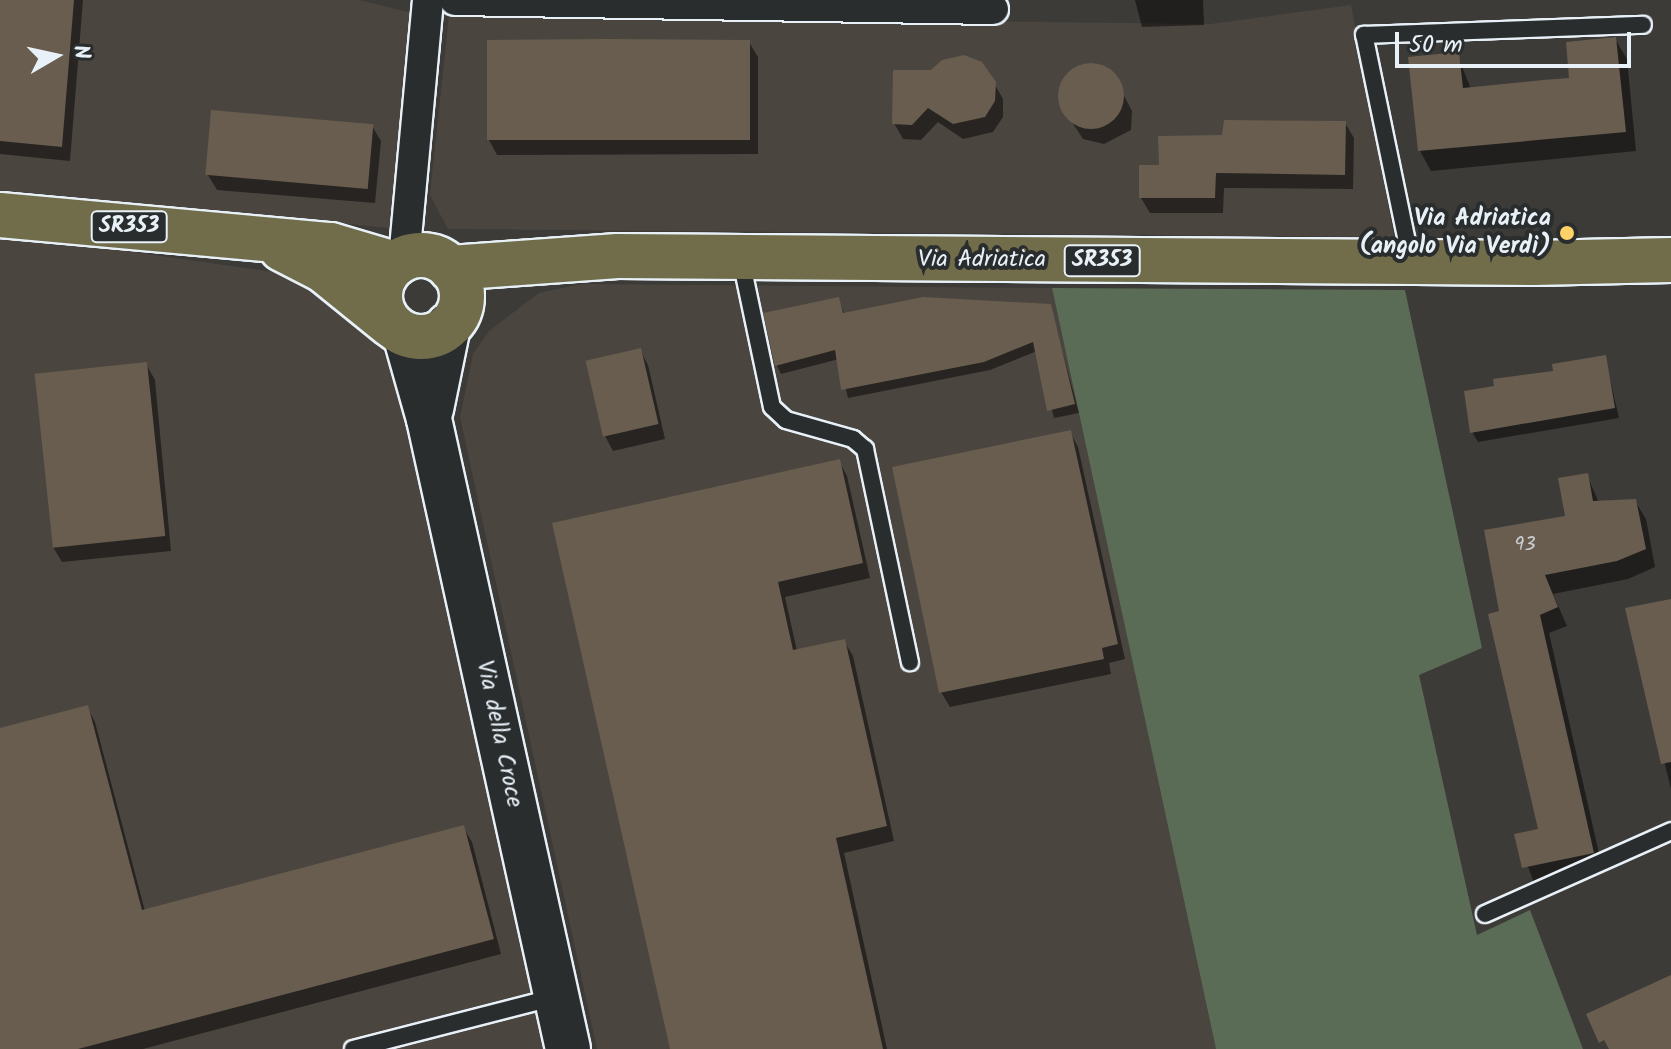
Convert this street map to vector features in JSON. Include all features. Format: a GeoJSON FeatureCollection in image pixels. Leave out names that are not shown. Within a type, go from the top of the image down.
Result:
{"type":"FeatureCollection","features":[{"type":"Feature","properties":{"kind":"main road","name":"Via Adriatica"},"geometry":{"type":"LineString","coordinates":[[0,215],[331,245],[399,262],[429,256],[450,268],[618,256],[1412,263],[1671,260]]}},
{"type":"Feature","properties":{"kind":"main road","name":"Via Adriatica"},"geometry":{"type":"LineString","coordinates":[[257,238],[323,270],[398,330]]}},
{"type":"Feature","properties":{"kind":"main road"},"geometry":{"type":"LineString","coordinates":[[399,262],[380,287],[384,314],[398,330],[428,337],[533,261]]}},
{"type":"Feature","properties":{"kind":"main road"},"geometry":{"type":"LineString","coordinates":[[450,268],[461,289],[454,319]]}},
{"type":"Feature","properties":{"kind":"main road","name":"Via della Croce"},"geometry":{"type":"LineString","coordinates":[[429,419],[454,319]]}},
{"type":"Feature","properties":{"kind":"main road","name":"Via della Croce"},"geometry":{"type":"LineString","coordinates":[[398,330],[429,419],[568,1049]]}},
{"type":"Feature","properties":{"kind":"street"},"geometry":{"type":"LineString","coordinates":[[399,262],[428,0]]}},
{"type":"Feature","properties":{"kind":"street"},"geometry":{"type":"LineString","coordinates":[[455,0],[993,9]]}},
{"type":"Feature","properties":{"kind":"lane"},"geometry":{"type":"LineString","coordinates":[[1412,263],[1364,35],[1643,25]]}},
{"type":"Feature","properties":{"kind":"lane"},"geometry":{"type":"LineString","coordinates":[[740,258],[772,407],[786,420],[853,439],[865,449],[910,662]]}},
{"type":"Feature","properties":{"kind":"lane"},"geometry":{"type":"LineString","coordinates":[[1485,914],[1671,831]]}},
{"type":"Feature","properties":{"kind":"lane"},"geometry":{"type":"LineString","coordinates":[[353,1049],[557,996]]}},
{"type":"Feature","properties":{"kind":"shaded area"},"geometry":{"type":"Polygon","coordinates":[[[0,0],[359,0],[412,13],[389,228],[0,190],[0,0]]]}},
{"type":"Feature","properties":{"kind":"shaded area"},"geometry":{"type":"Polygon","coordinates":[[[1351,5],[1394,237],[448,229],[430,195],[449,15],[1211,24],[1351,5]]]}},
{"type":"Feature","properties":{"kind":"shaded area"},"geometry":{"type":"Polygon","coordinates":[[[0,233],[280,273],[305,282],[358,320],[379,345],[395,374],[447,581],[543,1049],[0,1049],[0,233]]]}},
{"type":"Feature","properties":{"kind":"shaded area"},"geometry":{"type":"Polygon","coordinates":[[[581,284],[1052,288],[1216,1049],[597,1049],[460,417],[473,354],[489,331],[539,293],[581,284]]]}},
{"type":"Feature","properties":{"kind":"green space"},"geometry":{"type":"Polygon","coordinates":[[[1052,288],[1405,290],[1482,648],[1419,675],[1477,935],[1530,910],[1583,1049],[1216,1049],[1052,288]]]}},
{"type":"Feature","properties":{"kind":"building"},"geometry":{"type":"Polygon","coordinates":[[[0,0],[74,0],[62,147],[0,141],[0,0]]]}},
{"type":"Feature","properties":{"kind":"building"},"geometry":{"type":"Polygon","coordinates":[[[1616,37],[1626,132],[1418,151],[1408,57],[1459,52],[1463,88],[1569,78],[1566,42],[1616,37]]]}},
{"type":"Feature","properties":{"kind":"building"},"geometry":{"type":"Polygon","coordinates":[[[487,40],[750,40],[750,140],[487,140],[487,40]]]}},
{"type":"Feature","properties":{"kind":"building"},"geometry":{"type":"Polygon","coordinates":[[[964,55],[982,62],[996,82],[995,101],[985,117],[953,124],[928,108],[912,125],[892,124],[893,70],[931,70],[942,60],[964,55]]]}},
{"type":"Feature","properties":{"kind":"building"},"geometry":{"type":"Polygon","coordinates":[[[1097,63],[1115,72],[1122,83],[1122,109],[1115,120],[1104,127],[1085,129],[1072,124],[1063,115],[1058,90],[1063,77],[1072,68],[1097,63]]]}},
{"type":"Feature","properties":{"kind":"building"},"geometry":{"type":"Polygon","coordinates":[[[211,110],[373,124],[368,189],[205,175],[211,110]]]}},
{"type":"Feature","properties":{"kind":"building"},"geometry":{"type":"Polygon","coordinates":[[[1224,120],[1346,121],[1345,175],[1216,173],[1215,198],[1139,198],[1139,165],[1159,165],[1158,136],[1222,135],[1224,120]]]}},
{"type":"Feature","properties":{"kind":"building"},"geometry":{"type":"Polygon","coordinates":[[[839,297],[843,313],[923,297],[1051,304],[1075,404],[1047,411],[1033,342],[984,362],[841,390],[835,350],[775,366],[763,313],[839,297]]]}},
{"type":"Feature","properties":{"kind":"building"},"geometry":{"type":"Polygon","coordinates":[[[641,348],[659,424],[603,437],[585,361],[641,348]]]}},
{"type":"Feature","properties":{"kind":"building"},"geometry":{"type":"Polygon","coordinates":[[[1606,355],[1615,408],[1470,433],[1464,391],[1494,386],[1493,379],[1553,371],[1552,364],[1606,355]]]}},
{"type":"Feature","properties":{"kind":"building"},"geometry":{"type":"Polygon","coordinates":[[[147,362],[165,536],[53,548],[35,374],[147,362]]]}},
{"type":"Feature","properties":{"kind":"building"},"geometry":{"type":"Polygon","coordinates":[[[1071,430],[1118,644],[1102,648],[1104,659],[939,693],[892,467],[1071,430]]]}},
{"type":"Feature","properties":{"kind":"building"},"geometry":{"type":"Polygon","coordinates":[[[840,459],[863,563],[778,582],[793,650],[845,639],[887,826],[836,838],[883,1049],[670,1049],[552,523],[840,459]]]}},
{"type":"Feature","properties":{"kind":"building"},"geometry":{"type":"Polygon","coordinates":[[[1588,473],[1593,501],[1636,499],[1646,549],[1617,561],[1545,575],[1558,607],[1540,615],[1594,853],[1522,868],[1514,834],[1538,829],[1488,614],[1499,611],[1484,530],[1565,516],[1558,478],[1588,473]]]}},
{"type":"Feature","properties":{"kind":"building"},"geometry":{"type":"Polygon","coordinates":[[[1671,599],[1671,762],[1661,764],[1625,608],[1671,599]]]}},
{"type":"Feature","properties":{"kind":"building"},"geometry":{"type":"Polygon","coordinates":[[[88,705],[142,910],[464,825],[494,939],[78,1049],[0,1049],[0,728],[88,705]]]}},
{"type":"Feature","properties":{"kind":"building"},"geometry":{"type":"Polygon","coordinates":[[[1671,975],[1671,1049],[1609,1049],[1604,1040],[1599,1043],[1586,1014],[1671,975]]]}},
{"type":"Feature","properties":{"kind":"place","name":"Via Adriatica (angolo Via Verdi)"},"geometry":{"type":"Point","coordinates":[1567,233]}}]}
